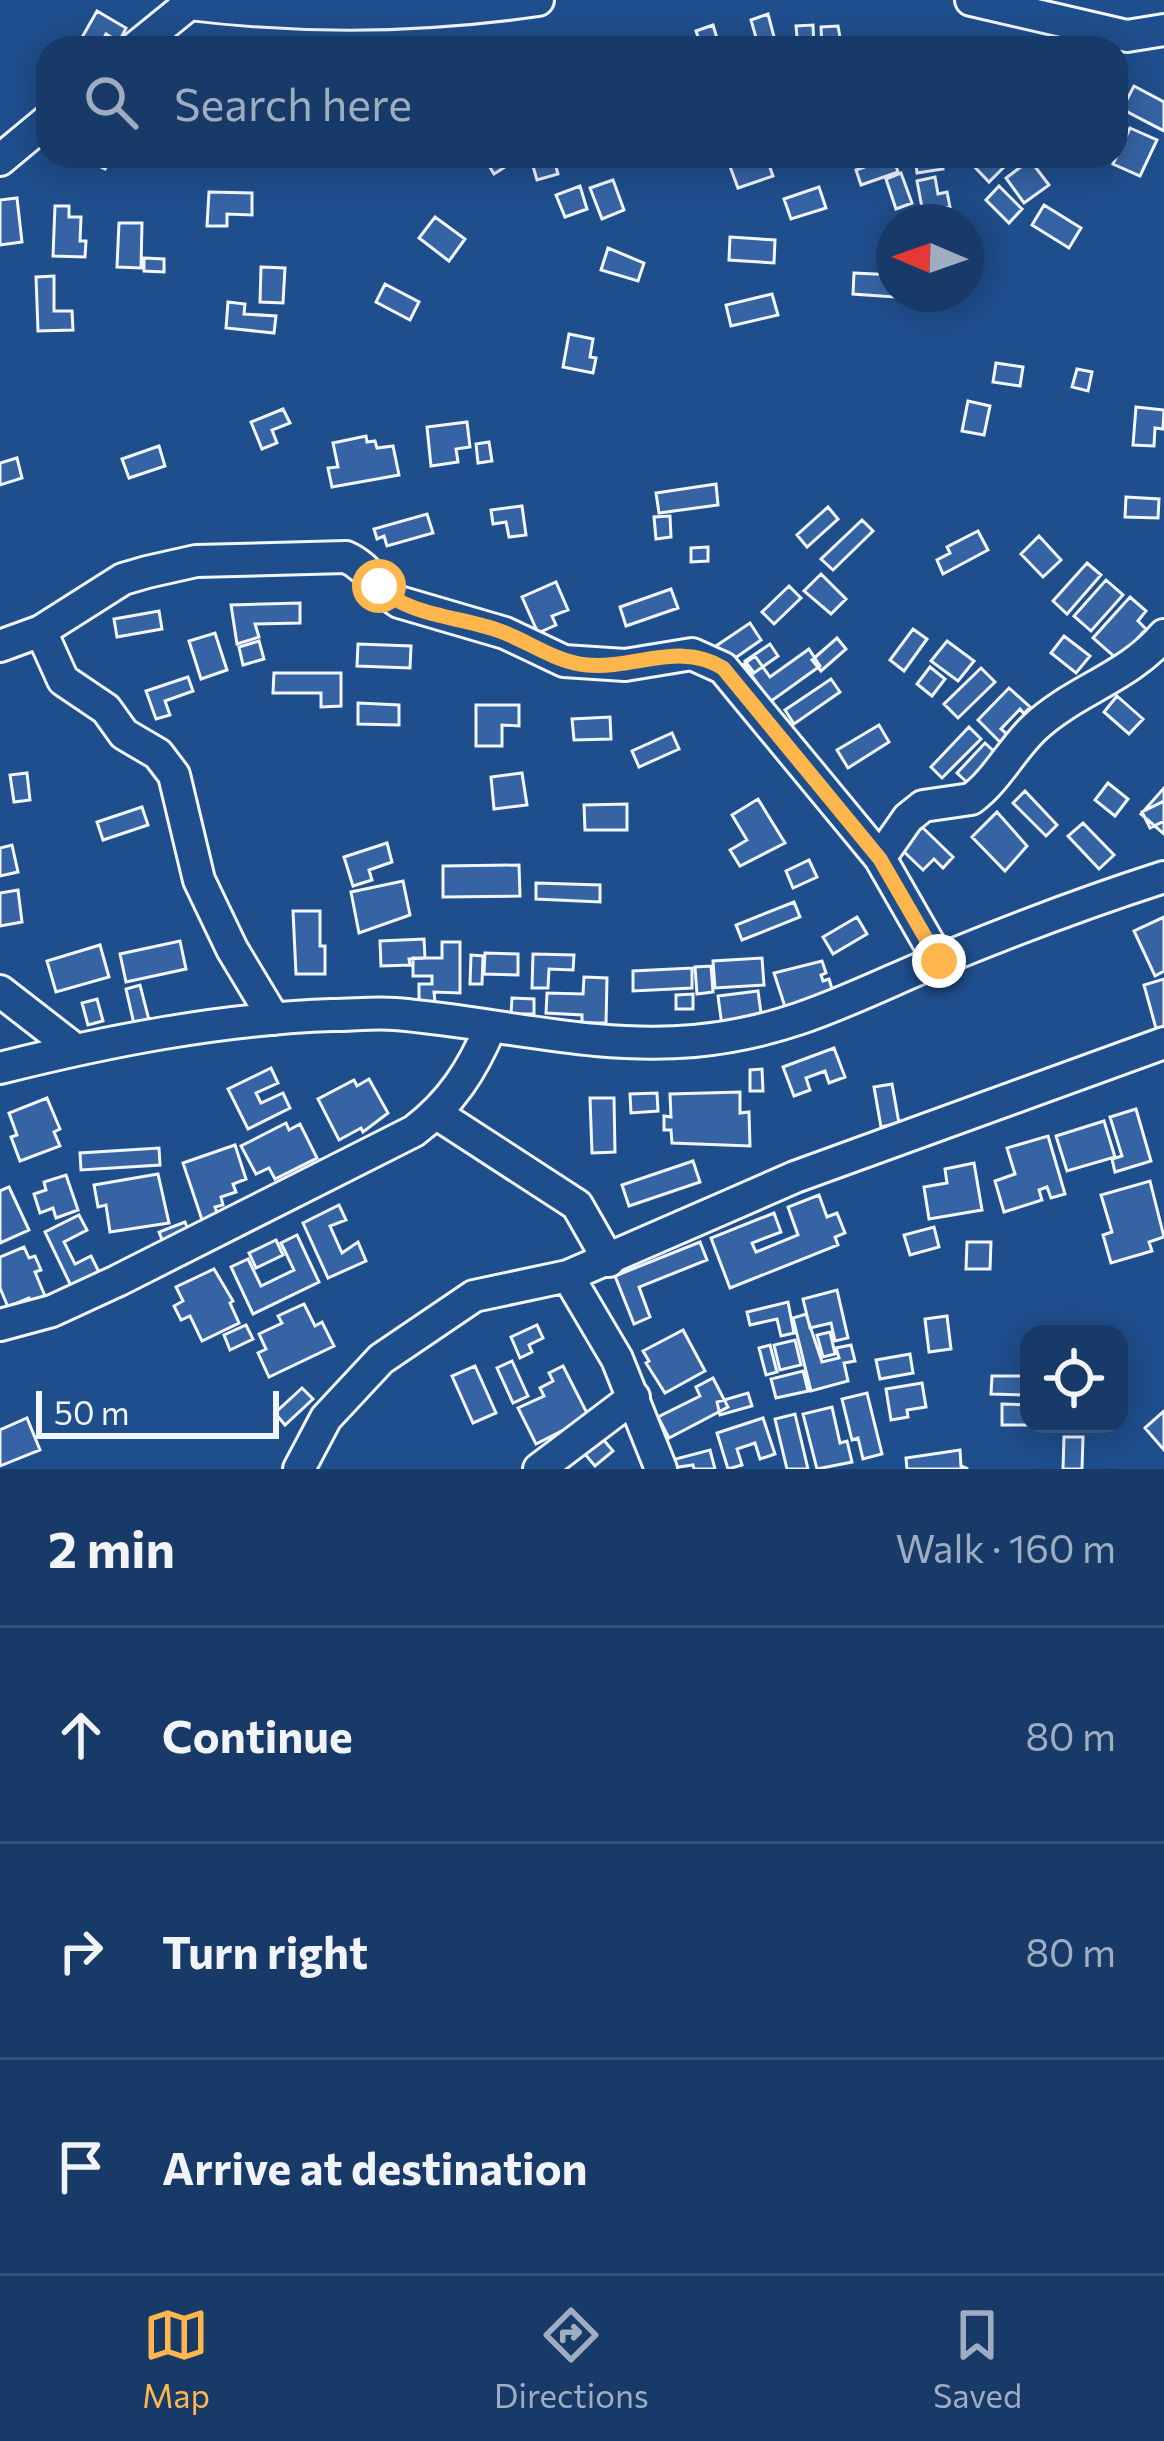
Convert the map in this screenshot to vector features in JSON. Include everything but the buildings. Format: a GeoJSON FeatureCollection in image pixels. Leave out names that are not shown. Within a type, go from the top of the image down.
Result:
{"type":"FeatureCollection","features":[{"type":"Feature","properties":{"kind":"street"},"geometry":{"type":"LineString","coordinates":[[150,36],[192,2],[358,16],[538,0]]}},
{"type":"Feature","properties":{"kind":"street"},"geometry":{"type":"LineString","coordinates":[[971,0],[1127,36],[1161,26]]}},
{"type":"Feature","properties":{"kind":"street"},"geometry":{"type":"LineString","coordinates":[[0,160],[36,130]]}},
{"type":"Feature","properties":{"kind":"street"},"geometry":{"type":"LineString","coordinates":[[0,646],[41,632],[123,580],[147,572],[196,561],[346,557],[366,569],[399,602],[505,633],[564,661],[625,665],[682,654],[706,657],[742,688],[880,859],[939,961]]}},
{"type":"Feature","properties":{"kind":"street"},"geometry":{"type":"LineString","coordinates":[[41,632],[63,680],[106,709],[124,734],[167,762],[206,897],[274,1019]]}},
{"type":"Feature","properties":{"kind":"street"},"geometry":{"type":"LineString","coordinates":[[880,859],[922,806],[971,800],[1034,728],[1072,698],[1125,672],[1164,635]]}},
{"type":"Feature","properties":{"kind":"street"},"geometry":{"type":"LineString","coordinates":[[0,1068],[76,1049],[274,1019],[391,1013],[607,1042],[734,1036],[789,1025],[939,961],[1164,877]]}},
{"type":"Feature","properties":{"kind":"street"},"geometry":{"type":"LineString","coordinates":[[0,991],[76,1049]]}},
{"type":"Feature","properties":{"kind":"street"},"geometry":{"type":"LineString","coordinates":[[0,1325],[52,1311],[375,1152],[437,1114],[464,1081],[490,1028]]}},
{"type":"Feature","properties":{"kind":"street"},"geometry":{"type":"LineString","coordinates":[[299,1469],[326,1418],[381,1359],[474,1296],[568,1276],[795,1177],[1164,1043]]}},
{"type":"Feature","properties":{"kind":"street"},"geometry":{"type":"LineString","coordinates":[[437,1114],[577,1205],[608,1261]]}},
{"type":"Feature","properties":{"kind":"street"},"geometry":{"type":"LineString","coordinates":[[568,1276],[617,1359],[661,1469]]}},
{"type":"Feature","properties":{"kind":"street"},"geometry":{"type":"LineString","coordinates":[[538,1469],[634,1397]]}},
{"type":"Feature","properties":{"kind":"route"},"geometry":{"type":"LineString","coordinates":[[379,586],[399,602],[475,622],[564,661],[625,665],[692,654],[723,668],[880,859],[939,961]]}}]}
